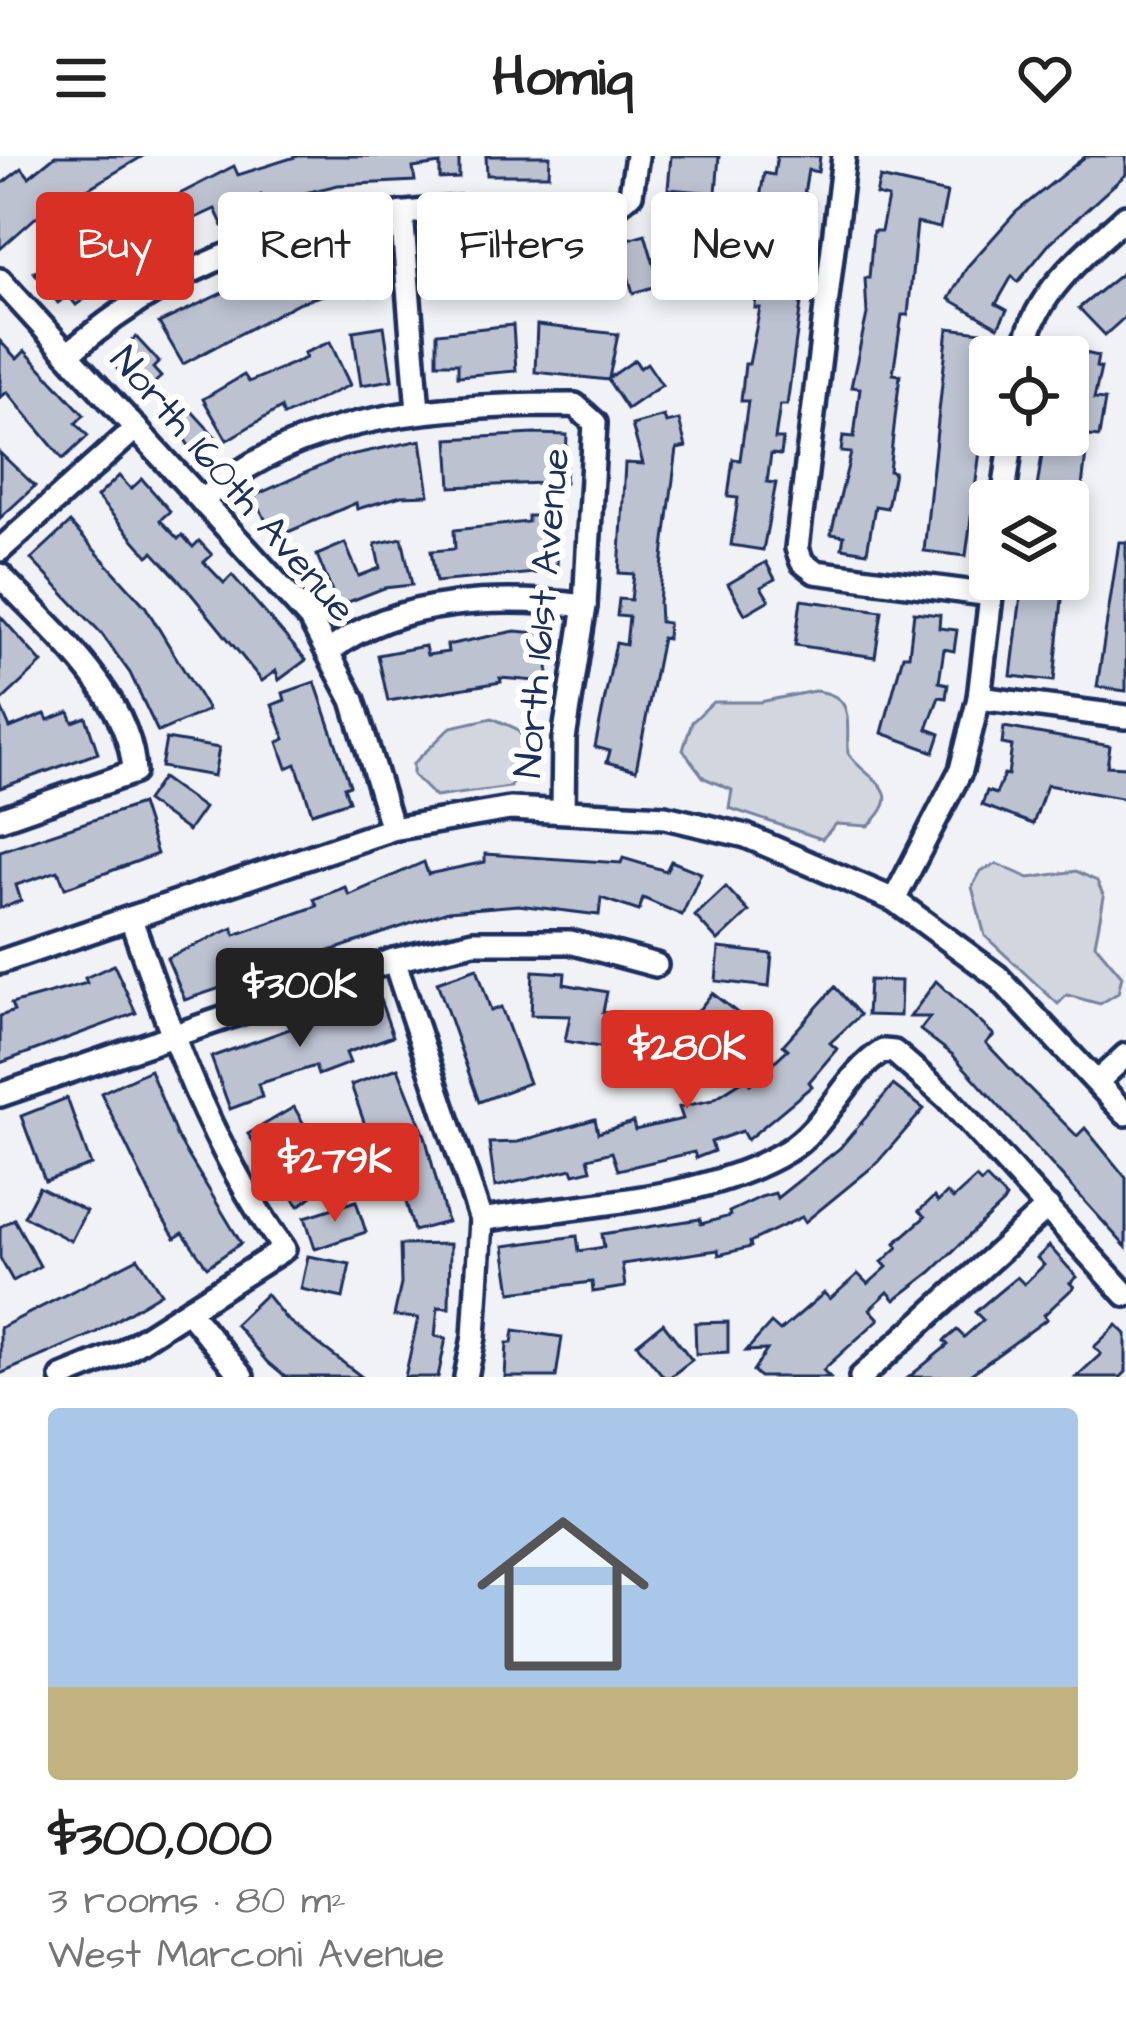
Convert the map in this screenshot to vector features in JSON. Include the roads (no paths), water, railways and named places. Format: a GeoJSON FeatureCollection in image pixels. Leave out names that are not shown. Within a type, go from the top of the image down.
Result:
{"type":"FeatureCollection","features":[{"type":"Feature","properties":{"kind":"street"},"geometry":{"type":"LineString","coordinates":[[68,354],[171,280],[255,242],[328,222],[402,213],[527,206],[606,209],[626,200],[637,156]]}},
{"type":"Feature","properties":{"kind":"street"},"geometry":{"type":"LineString","coordinates":[[844,156],[797,548],[802,562],[815,572],[969,585]]}},
{"type":"Feature","properties":{"kind":"street"},"geometry":{"type":"LineString","coordinates":[[202,501],[241,472],[323,434],[418,411],[402,213]]}},
{"type":"Feature","properties":{"kind":"street"},"geometry":{"type":"LineString","coordinates":[[1029,336],[1053,284],[1126,216]]}},
{"type":"Feature","properties":{"kind":"street","name":"North 160th Avenue"},"geometry":{"type":"LineString","coordinates":[[0,280],[310,619],[331,650],[352,700],[392,829]]}},
{"type":"Feature","properties":{"kind":"street","name":"North 161st Avenue"},"geometry":{"type":"LineString","coordinates":[[418,411],[575,405],[596,423],[585,606],[564,739],[562,809]]}},
{"type":"Feature","properties":{"kind":"street"},"geometry":{"type":"LineString","coordinates":[[0,550],[136,428]]}},
{"type":"Feature","properties":{"kind":"street"},"geometry":{"type":"LineString","coordinates":[[0,575],[76,658],[112,707],[133,749],[134,772],[0,819]]}},
{"type":"Feature","properties":{"kind":"street"},"geometry":{"type":"LineString","coordinates":[[331,650],[353,632],[412,613],[529,599],[585,606]]}},
{"type":"Feature","properties":{"kind":"street"},"geometry":{"type":"LineString","coordinates":[[894,900],[951,799],[979,698],[990,600]]}},
{"type":"Feature","properties":{"kind":"street"},"geometry":{"type":"LineString","coordinates":[[979,698],[1126,717]]}},
{"type":"Feature","properties":{"kind":"street"},"geometry":{"type":"LineString","coordinates":[[0,962],[392,829],[510,809],[665,817],[746,836],[894,900],[997,976],[1126,1114]]}},
{"type":"Feature","properties":{"kind":"street"},"geometry":{"type":"LineString","coordinates":[[62,1377],[121,1353],[284,1249],[224,1157],[172,1037],[131,919]]}},
{"type":"Feature","properties":{"kind":"street"},"geometry":{"type":"LineString","coordinates":[[0,1095],[394,960],[475,942],[533,939],[591,946],[656,965]]}},
{"type":"Feature","properties":{"kind":"street"},"geometry":{"type":"LineString","coordinates":[[394,960],[481,1220],[474,1337],[466,1377]]}},
{"type":"Feature","properties":{"kind":"street"},"geometry":{"type":"LineString","coordinates":[[481,1220],[717,1186],[804,1138],[865,1065],[883,1052],[904,1057],[933,1082],[1123,1285]]}},
{"type":"Feature","properties":{"kind":"street"},"geometry":{"type":"LineString","coordinates":[[1097,1082],[1126,1055]]}},
{"type":"Feature","properties":{"kind":"street"},"geometry":{"type":"LineString","coordinates":[[861,1377],[1048,1207]]}},
{"type":"Feature","properties":{"kind":"street"},"geometry":{"type":"LineString","coordinates":[[189,1312],[242,1377]]}}]}
